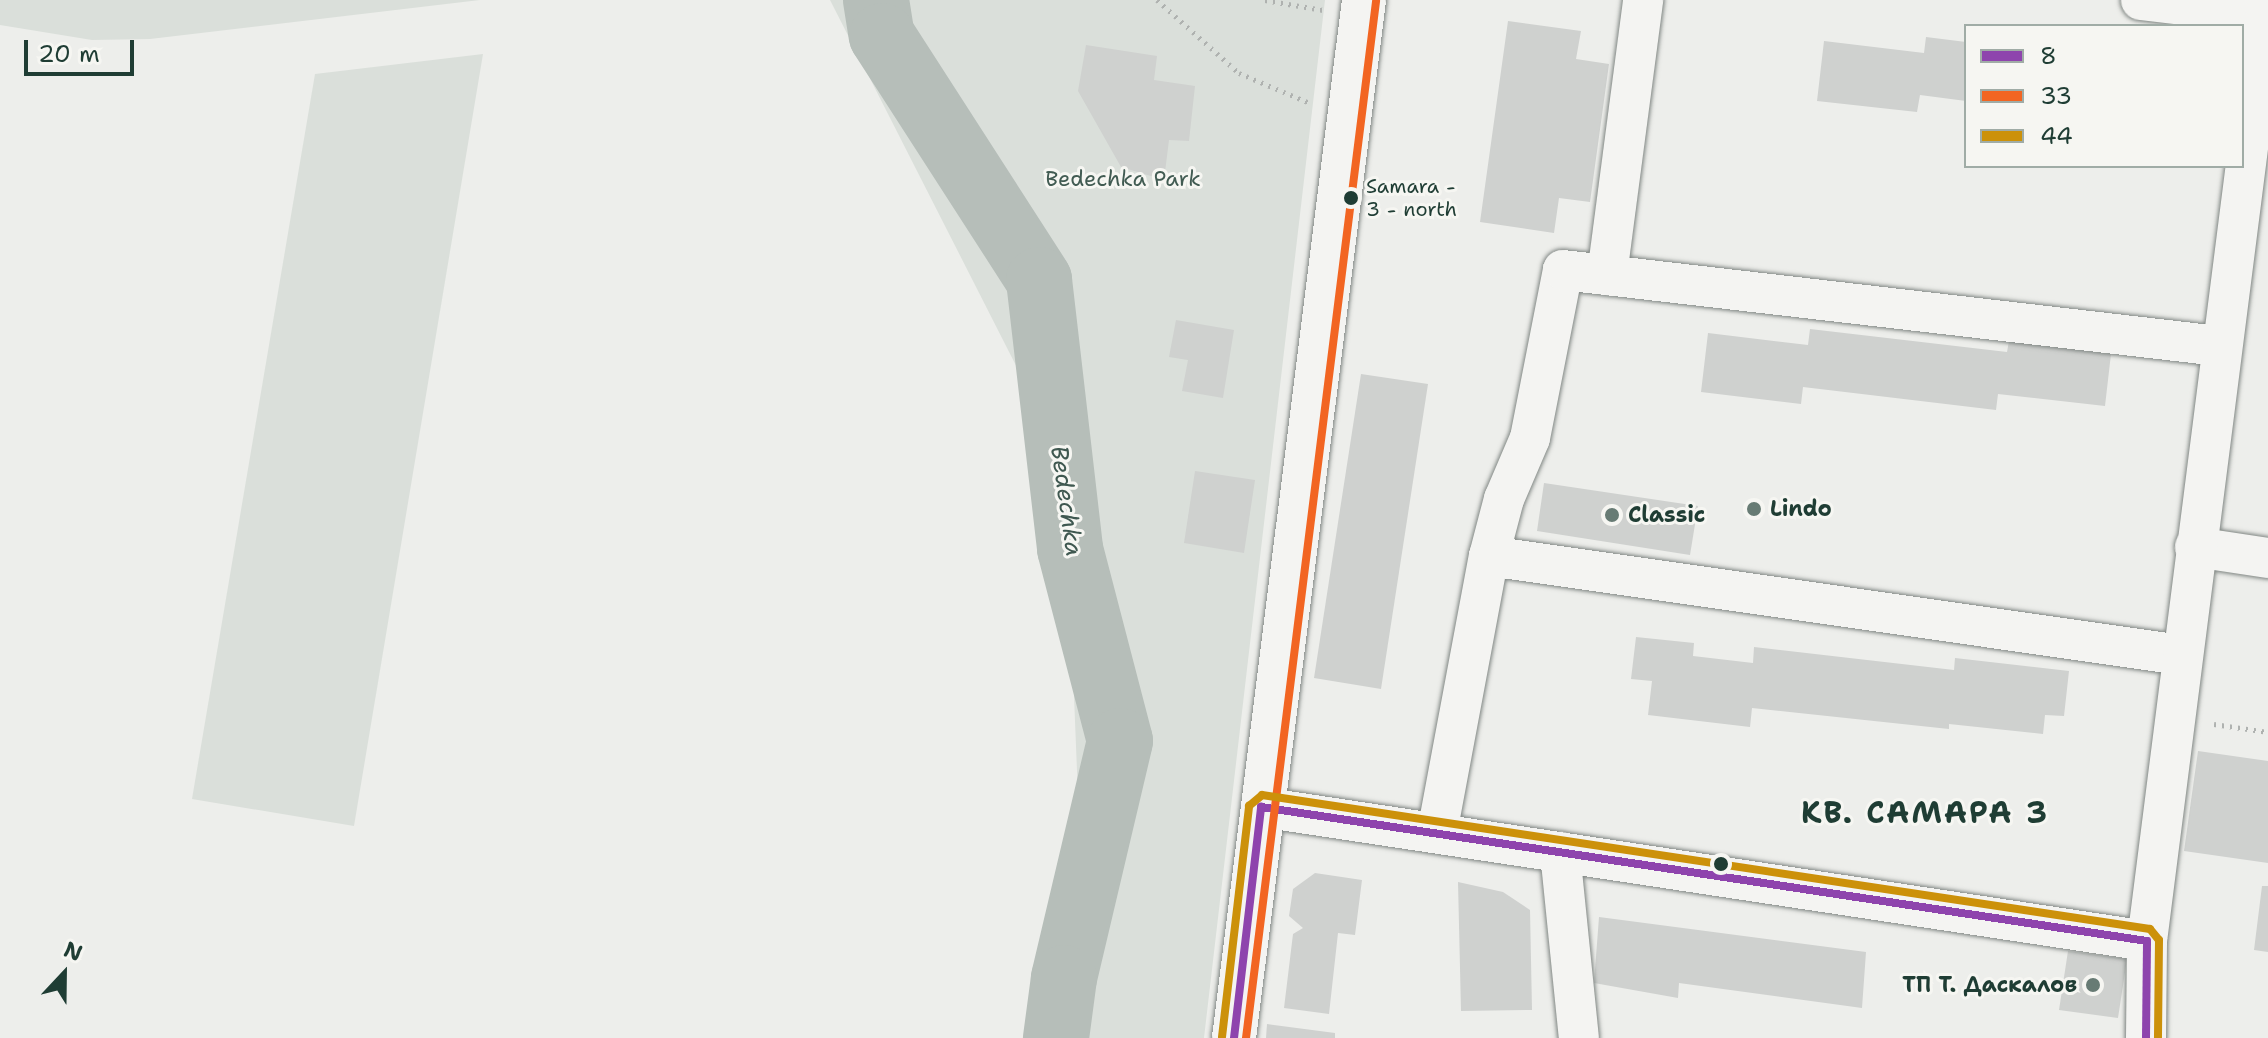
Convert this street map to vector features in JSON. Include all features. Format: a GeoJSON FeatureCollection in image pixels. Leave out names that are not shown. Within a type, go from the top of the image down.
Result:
{"type":"FeatureCollection","features":[{"type":"Feature","properties":{"kind":"street"},"geometry":{"type":"LineString","coordinates":[[1607,275],[1643,0]]}},
{"type":"Feature","properties":{"kind":"street"},"geometry":{"type":"LineString","coordinates":[[2141,0],[2267,15],[2219,346],[2173,719],[2147,941],[2146,1038]]}},
{"type":"Feature","properties":{"kind":"street"},"geometry":{"type":"LineString","coordinates":[[1234,1038],[1363,5]]}},
{"type":"Feature","properties":{"kind":"street"},"geometry":{"type":"LineString","coordinates":[[1437,833],[1489,556],[1504,499],[1530,438],[1563,270],[2219,346]]}},
{"type":"Feature","properties":{"kind":"street"},"geometry":{"type":"LineString","coordinates":[[2195,547],[2268,558]]}},
{"type":"Feature","properties":{"kind":"street"},"geometry":{"type":"LineString","coordinates":[[1489,556],[2181,655]]}},
{"type":"Feature","properties":{"kind":"street"},"geometry":{"type":"LineString","coordinates":[[1261,807],[2147,941]]}},
{"type":"Feature","properties":{"kind":"street"},"geometry":{"type":"LineString","coordinates":[[1560,852],[1579,1038]]}},
{"type":"Feature","properties":{"kind":"path"},"geometry":{"type":"LineString","coordinates":[[1157,0],[1239,73],[1348,119]]}},
{"type":"Feature","properties":{"kind":"path"},"geometry":{"type":"LineString","coordinates":[[1265,0],[1327,11],[1363,5]]}},
{"type":"Feature","properties":{"kind":"path"},"geometry":{"type":"LineString","coordinates":[[2173,719],[2268,732]]}},
{"type":"Feature","properties":{"kind":"green space"},"geometry":{"type":"Polygon","coordinates":[[[0,0],[480,0],[150,39],[92,40],[0,25],[0,0]]]}},
{"type":"Feature","properties":{"kind":"green space","name":"Bedechka Park"},"geometry":{"type":"Polygon","coordinates":[[[830,0],[1325,0],[1204,1038],[1025,1038],[1078,796],[1073,671],[1029,391],[830,0]]]}},
{"type":"Feature","properties":{"kind":"green space"},"geometry":{"type":"Polygon","coordinates":[[[483,54],[354,826],[192,799],[315,74],[483,54]]]}},
{"type":"Feature","properties":{"kind":"building"},"geometry":{"type":"Polygon","coordinates":[[[1508,21],[1581,31],[1576,59],[1609,64],[1590,202],[1559,198],[1554,233],[1480,222],[1508,21]]]}},
{"type":"Feature","properties":{"kind":"building"},"geometry":{"type":"Polygon","coordinates":[[[1926,37],[1964,42],[1964,101],[1920,95],[1917,112],[1817,101],[1824,41],[1924,53],[1926,37]]]}},
{"type":"Feature","properties":{"kind":"building"},"geometry":{"type":"Polygon","coordinates":[[[1086,45],[1157,56],[1154,80],[1195,86],[1189,141],[1169,140],[1164,180],[1121,167],[1078,91],[1086,45]]]}},
{"type":"Feature","properties":{"kind":"building"},"geometry":{"type":"Polygon","coordinates":[[[1176,320],[1234,330],[1223,398],[1182,391],[1188,360],[1169,357],[1176,320]]]}},
{"type":"Feature","properties":{"kind":"building"},"geometry":{"type":"Polygon","coordinates":[[[1810,329],[2007,352],[2009,341],[2111,354],[2105,406],[1998,394],[1996,410],[1803,387],[1801,404],[1701,392],[1708,333],[1808,345],[1810,329]]]}},
{"type":"Feature","properties":{"kind":"building"},"geometry":{"type":"Polygon","coordinates":[[[1361,374],[1428,384],[1381,689],[1314,678],[1361,374]]]}},
{"type":"Feature","properties":{"kind":"building"},"geometry":{"type":"Polygon","coordinates":[[[1195,471],[1255,480],[1244,553],[1184,543],[1195,471]]]}},
{"type":"Feature","properties":{"kind":"building"},"geometry":{"type":"Polygon","coordinates":[[[1544,483],[1698,506],[1690,555],[1537,531],[1544,483]]]}},
{"type":"Feature","properties":{"kind":"building"},"geometry":{"type":"Polygon","coordinates":[[[1636,637],[1694,643],[1693,656],[1753,663],[1754,647],[1954,670],[1955,658],[2069,671],[2064,716],[2045,715],[2043,734],[1949,724],[1949,729],[1752,708],[1750,727],[1648,715],[1652,681],[1631,679],[1636,637]]]}},
{"type":"Feature","properties":{"kind":"building"},"geometry":{"type":"Polygon","coordinates":[[[2198,751],[2268,761],[2268,863],[2184,851],[2198,751]]]}},
{"type":"Feature","properties":{"kind":"building"},"geometry":{"type":"Polygon","coordinates":[[[1315,873],[1362,880],[1355,935],[1338,933],[1329,1014],[1284,1008],[1293,934],[1303,928],[1289,916],[1293,889],[1315,873]]]}},
{"type":"Feature","properties":{"kind":"building"},"geometry":{"type":"Polygon","coordinates":[[[1458,882],[1503,892],[1530,910],[1532,1010],[1461,1011],[1458,882]]]}},
{"type":"Feature","properties":{"kind":"building"},"geometry":{"type":"Polygon","coordinates":[[[2262,886],[2268,886],[2268,952],[2254,950],[2262,886]]]}},
{"type":"Feature","properties":{"kind":"building"},"geometry":{"type":"Polygon","coordinates":[[[1599,917],[1866,952],[1862,1008],[1679,983],[1678,998],[1594,983],[1599,917]]]}},
{"type":"Feature","properties":{"kind":"building","name":"ТП Т. Даскалов"},"geometry":{"type":"Polygon","coordinates":[[[2068,951],[2127,959],[2118,1018],[2059,1010],[2068,951]]]}},
{"type":"Feature","properties":{"kind":"building"},"geometry":{"type":"Polygon","coordinates":[[[1267,1024],[1335,1033],[1335,1038],[1266,1038],[1267,1024]]]}},
{"type":"Feature","properties":{"kind":"waterway","name":"Bedechka"},"geometry":{"type":"LineString","coordinates":[[876,0],[882,36],[1039,280],[1070,549],[1120,741],[1064,978],[1056,1038]]}},
{"type":"Feature","properties":{"kind":"transit line","name":"33"},"geometry":{"type":"LineString","coordinates":[[1246,1038],[1376,1]]}},
{"type":"Feature","properties":{"kind":"transit line","name":"44"},"geometry":{"type":"LineString","coordinates":[[1222,1037],[1249,806],[1262,795],[2150,929],[2159,940],[2158,1038]]}},
{"type":"Feature","properties":{"kind":"transit line","name":"8"},"geometry":{"type":"LineString","coordinates":[[1261,807],[2147,941]]}},
{"type":"Feature","properties":{"kind":"transit line","name":"8"},"geometry":{"type":"LineString","coordinates":[[1234,1038],[1261,807]]}},
{"type":"Feature","properties":{"kind":"transit line","name":"8"},"geometry":{"type":"LineString","coordinates":[[2146,1038],[2147,941]]}},
{"type":"Feature","properties":{"kind":"place","name":"Samara - 3 - north"},"geometry":{"type":"Point","coordinates":[1351,198]}},
{"type":"Feature","properties":{"kind":"place","name":"Lindo"},"geometry":{"type":"Point","coordinates":[1754,509]}},
{"type":"Feature","properties":{"kind":"place","name":"Classic"},"geometry":{"type":"Point","coordinates":[1612,515]}},
{"type":"Feature","properties":{"kind":"place","name":"ТП Т. Даскалов"},"geometry":{"type":"Point","coordinates":[2093,985]}},
{"type":"Feature","properties":{"kind":"district","name":"КВ. САМАРА 3"},"geometry":{"type":"Point","coordinates":[1925,813]}}]}
